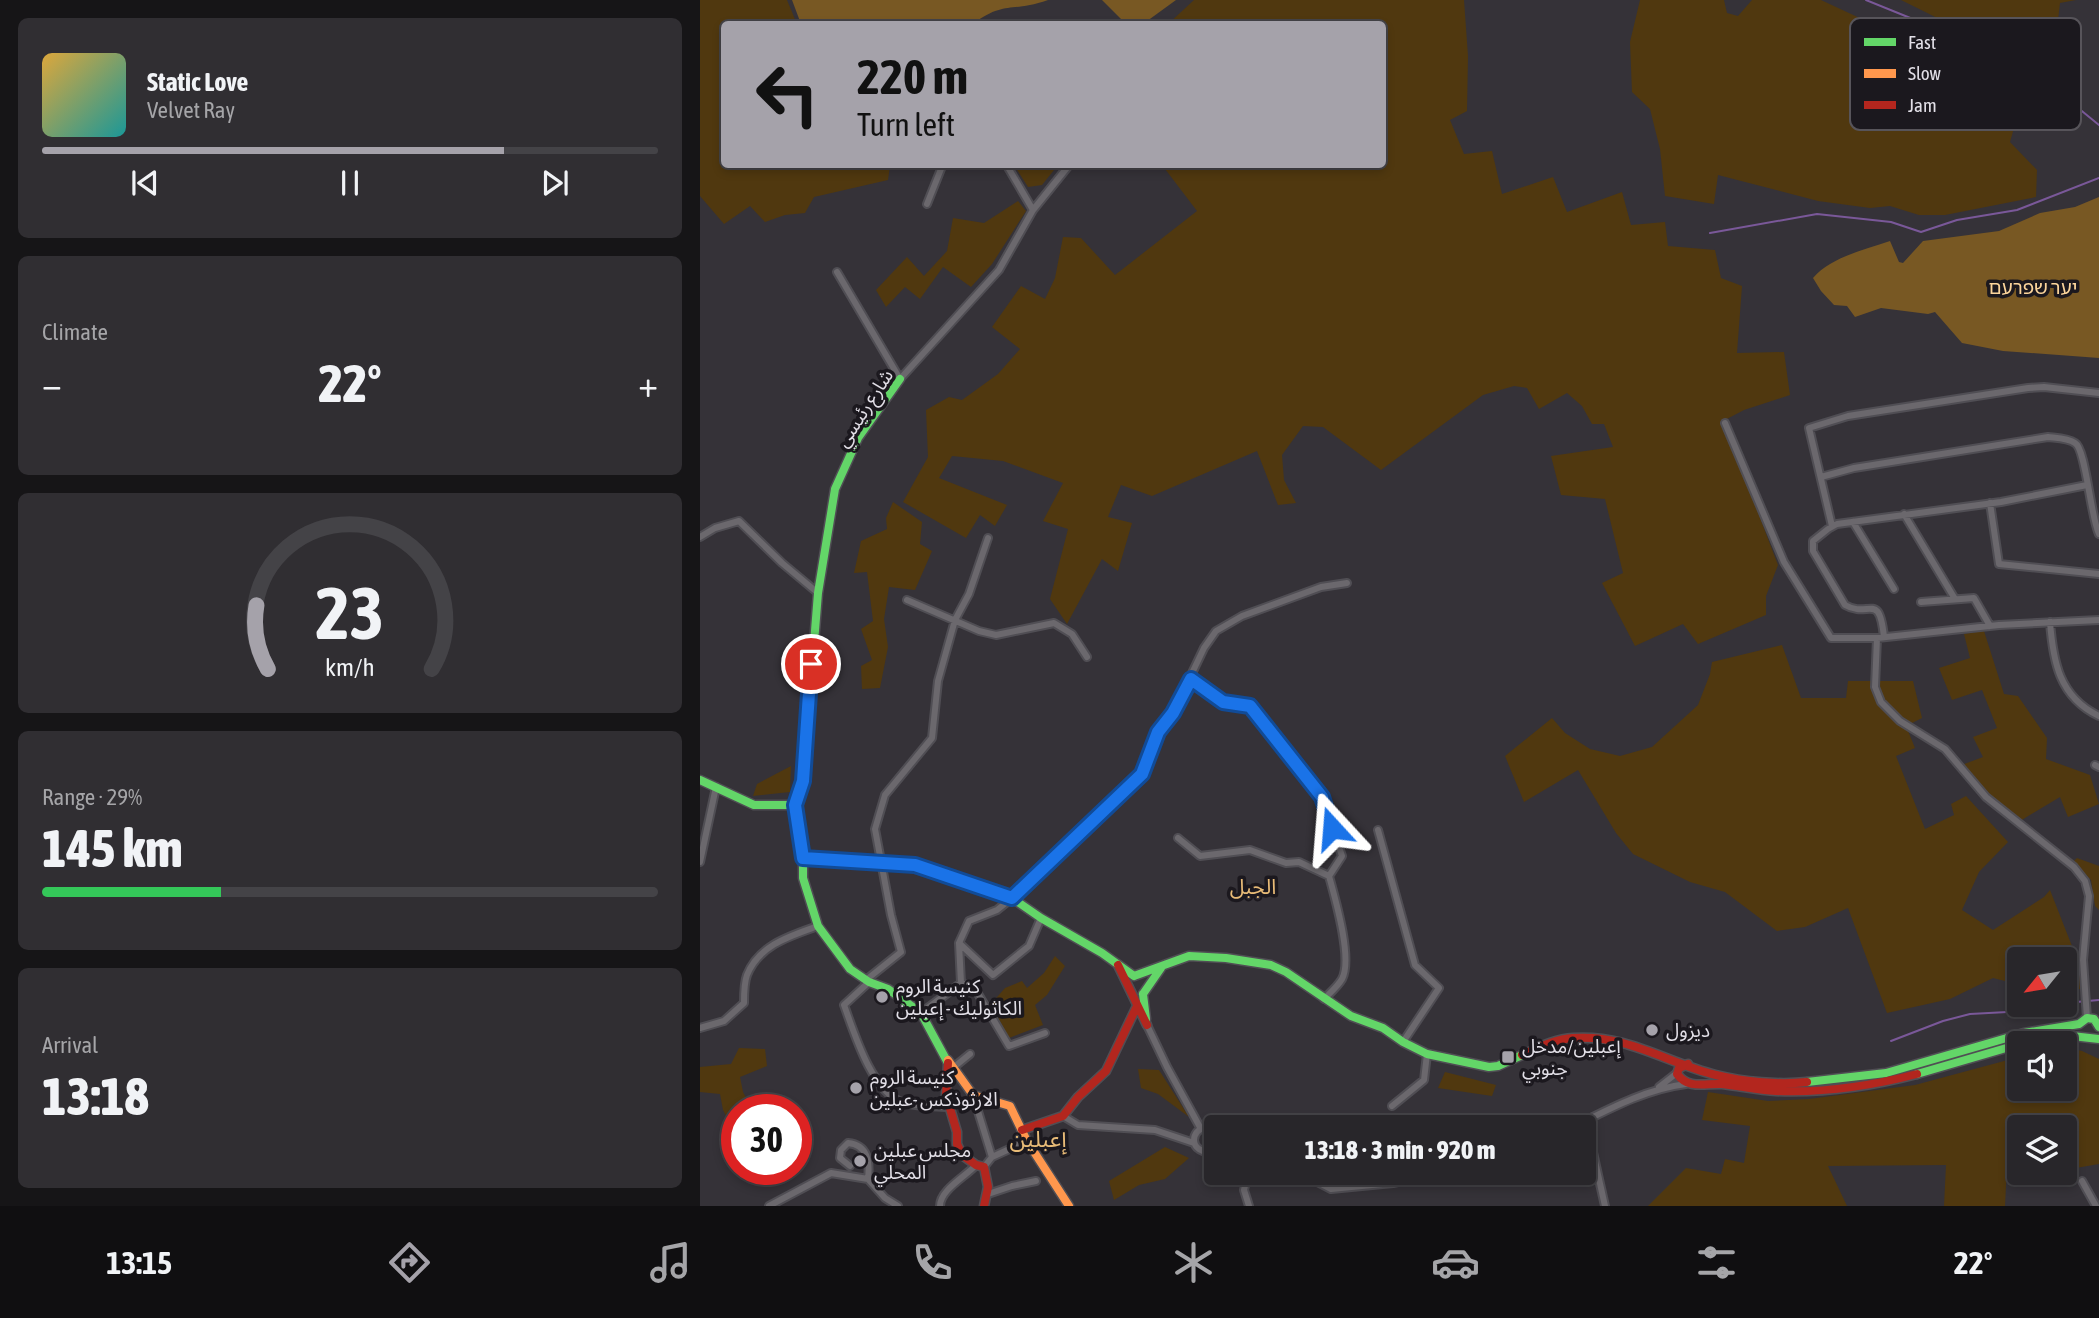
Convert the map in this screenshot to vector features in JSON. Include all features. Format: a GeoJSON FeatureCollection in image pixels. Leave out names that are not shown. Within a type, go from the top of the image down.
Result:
{"type":"FeatureCollection","features":[{"type":"Feature","properties":{"kind":"main road","name":"شارع رئيسي"},"geometry":{"type":"LineString","coordinates":[[795,805],[803,781],[818,593],[835,489],[858,438],[900,379]]}},
{"type":"Feature","properties":{"kind":"main road"},"geometry":{"type":"LineString","coordinates":[[700,780],[754,805],[795,805],[803,858],[803,878],[818,926],[849,969],[888,989],[921,1013],[973,1095],[1010,1106],[1027,1141],[1069,1206]]}},
{"type":"Feature","properties":{"kind":"main road"},"geometry":{"type":"LineString","coordinates":[[803,858],[915,865],[1012,898],[1117,963],[1133,978],[1141,992],[1147,1025]]}},
{"type":"Feature","properties":{"kind":"main road"},"geometry":{"type":"LineString","coordinates":[[1133,978],[1189,956],[1271,965],[1286,972],[1351,1016],[1383,1028],[1427,1055],[1494,1068],[1526,1052],[1571,1038],[1595,1038],[1635,1045],[1728,1078],[1776,1083],[1868,1076],[1902,1070],[2024,1033],[2079,1024],[2087,1018],[2094,1019],[2099,1026],[2096,1038],[2077,1036]]}},
{"type":"Feature","properties":{"kind":"main road"},"geometry":{"type":"LineString","coordinates":[[1141,992],[1162,966]]}},
{"type":"Feature","properties":{"kind":"main road"},"geometry":{"type":"LineString","coordinates":[[1022,1129],[1063,1116],[1078,1097],[1107,1071],[1138,1006],[1142,980],[1133,978]]}},
{"type":"Feature","properties":{"kind":"main road"},"geometry":{"type":"LineString","coordinates":[[1138,1006],[1147,1025]]}},
{"type":"Feature","properties":{"kind":"main road"},"geometry":{"type":"LineString","coordinates":[[2079,1024],[2082,1036]]}},
{"type":"Feature","properties":{"kind":"main road"},"geometry":{"type":"LineString","coordinates":[[1658,1054],[1678,1072],[1686,1084],[1697,1087],[1713,1083],[1785,1091],[1833,1089],[1916,1076],[2007,1048]]}},
{"type":"Feature","properties":{"kind":"main road"},"geometry":{"type":"LineString","coordinates":[[951,1063],[946,1095],[957,1132],[957,1144],[962,1155],[980,1166],[988,1179],[988,1195],[984,1206]]}},
{"type":"Feature","properties":{"kind":"main road"},"geometry":{"type":"LineString","coordinates":[[1678,1072],[1688,1064]]}},
{"type":"Feature","properties":{"kind":"main road"},"geometry":{"type":"LineString","coordinates":[[1701,1085],[1705,1072]]}},
{"type":"Feature","properties":{"kind":"street"},"geometry":{"type":"LineString","coordinates":[[927,204],[941,168]]}},
{"type":"Feature","properties":{"kind":"street"},"geometry":{"type":"LineString","coordinates":[[1008,168],[1033,211]]}},
{"type":"Feature","properties":{"kind":"street","name":"شارع رئيسي"},"geometry":{"type":"LineString","coordinates":[[900,379],[999,270],[1033,211],[1067,168]]}},
{"type":"Feature","properties":{"kind":"street"},"geometry":{"type":"LineString","coordinates":[[837,272],[900,379]]}},
{"type":"Feature","properties":{"kind":"street"},"geometry":{"type":"LineString","coordinates":[[1832,526],[1809,428],[1848,416],[2036,387],[2099,393]]}},
{"type":"Feature","properties":{"kind":"street"},"geometry":{"type":"LineString","coordinates":[[1725,422],[1784,562],[1831,638],[1881,637],[1990,626],[2099,620]]}},
{"type":"Feature","properties":{"kind":"street"},"geometry":{"type":"LineString","coordinates":[[1821,477],[1854,468],[2048,437],[2067,440],[2079,446],[2085,461],[2090,506],[2099,534]]}},
{"type":"Feature","properties":{"kind":"street"},"geometry":{"type":"LineString","coordinates":[[2087,485],[1990,503],[1832,526],[1813,541],[1813,551],[1845,605],[1854,609],[1869,607],[1878,611],[1882,621],[1875,687],[1881,702],[1900,721],[1945,750],[1986,797],[2074,867],[2085,881],[2090,896],[2083,960],[2087,1018]]}},
{"type":"Feature","properties":{"kind":"street"},"geometry":{"type":"LineString","coordinates":[[1990,503],[1999,564],[2099,574]]}},
{"type":"Feature","properties":{"kind":"street"},"geometry":{"type":"LineString","coordinates":[[1904,514],[1955,599]]}},
{"type":"Feature","properties":{"kind":"street"},"geometry":{"type":"LineString","coordinates":[[700,537],[715,528],[739,521],[818,593]]}},
{"type":"Feature","properties":{"kind":"street"},"geometry":{"type":"LineString","coordinates":[[1853,522],[1894,589]]}},
{"type":"Feature","properties":{"kind":"street"},"geometry":{"type":"LineString","coordinates":[[950,1107],[901,1102],[887,1090],[863,1059],[844,1005],[901,952],[891,915],[876,830],[885,795],[932,738],[938,681],[955,620],[969,594],[988,538]]}},
{"type":"Feature","properties":{"kind":"street"},"geometry":{"type":"LineString","coordinates":[[961,983],[959,943],[969,920],[997,910],[1012,898],[1142,774],[1158,732],[1173,713],[1204,648],[1216,631],[1242,616],[1321,587],[1347,583]]}},
{"type":"Feature","properties":{"kind":"street"},"geometry":{"type":"LineString","coordinates":[[1921,602],[1974,598],[1990,626]]}},
{"type":"Feature","properties":{"kind":"street"},"geometry":{"type":"LineString","coordinates":[[907,600],[979,631],[996,635],[1054,623],[1072,634],[1087,657]]}},
{"type":"Feature","properties":{"kind":"street"},"geometry":{"type":"LineString","coordinates":[[2050,622],[2053,656],[2062,681],[2087,708],[2099,716]]}},
{"type":"Feature","properties":{"kind":"street"},"geometry":{"type":"LineString","coordinates":[[1191,679],[1223,702],[1250,706],[1322,797],[1342,856],[1329,876],[1342,927],[1345,967],[1343,977],[1324,999]]}},
{"type":"Feature","properties":{"kind":"street"},"geometry":{"type":"LineString","coordinates":[[700,862],[716,787]]}},
{"type":"Feature","properties":{"kind":"street"},"geometry":{"type":"LineString","coordinates":[[1378,830],[1415,965],[1439,988],[1403,1042]]}},
{"type":"Feature","properties":{"kind":"street"},"geometry":{"type":"LineString","coordinates":[[1178,838],[1200,856],[1250,850],[1286,863],[1299,862],[1329,876]]}},
{"type":"Feature","properties":{"kind":"street"},"geometry":{"type":"LineString","coordinates":[[959,943],[993,975],[1029,946],[1041,918]]}},
{"type":"Feature","properties":{"kind":"street"},"geometry":{"type":"LineString","coordinates":[[700,1028],[723,1021],[744,1003],[746,976],[763,951],[785,937],[818,926]]}},
{"type":"Feature","properties":{"kind":"street"},"geometry":{"type":"LineString","coordinates":[[921,1013],[961,983]]}},
{"type":"Feature","properties":{"kind":"street"},"geometry":{"type":"LineString","coordinates":[[961,983],[974,988],[1009,1046],[1045,1033]]}},
{"type":"Feature","properties":{"kind":"street"},"geometry":{"type":"LineString","coordinates":[[1147,1025],[1201,1129]]}},
{"type":"Feature","properties":{"kind":"street"},"geometry":{"type":"LineString","coordinates":[[951,1063],[970,1054]]}},
{"type":"Feature","properties":{"kind":"street"},"geometry":{"type":"LineString","coordinates":[[1392,1106],[1424,1080],[1427,1055]]}},
{"type":"Feature","properties":{"kind":"street"},"geometry":{"type":"LineString","coordinates":[[1655,1091],[1678,1072]]}},
{"type":"Feature","properties":{"kind":"street"},"geometry":{"type":"LineString","coordinates":[[1596,1117],[1655,1091],[1686,1084]]}},
{"type":"Feature","properties":{"kind":"street"},"geometry":{"type":"LineString","coordinates":[[973,1095],[992,1157]]}},
{"type":"Feature","properties":{"kind":"street"},"geometry":{"type":"LineString","coordinates":[[1063,1116],[1078,1125],[1155,1130],[1194,1143],[1204,1151]]}},
{"type":"Feature","properties":{"kind":"street"},"geometry":{"type":"LineString","coordinates":[[1194,1143],[1195,1134],[1204,1129]]}},
{"type":"Feature","properties":{"kind":"street"},"geometry":{"type":"LineString","coordinates":[[940,1206],[945,1191],[992,1157],[1027,1141]]}},
{"type":"Feature","properties":{"kind":"street"},"geometry":{"type":"LineString","coordinates":[[850,1166],[840,1158],[841,1150],[849,1143],[857,1144],[867,1157],[868,1179]]}},
{"type":"Feature","properties":{"kind":"street"},"geometry":{"type":"LineString","coordinates":[[1596,1166],[1605,1206]]}},
{"type":"Feature","properties":{"kind":"street"},"geometry":{"type":"LineString","coordinates":[[769,1206],[831,1173],[868,1179],[885,1198],[898,1206]]}},
{"type":"Feature","properties":{"kind":"street"},"geometry":{"type":"LineString","coordinates":[[988,1195],[1036,1181]]}},
{"type":"Feature","properties":{"kind":"street"},"geometry":{"type":"LineString","coordinates":[[2082,1181],[2096,1206]]}},
{"type":"Feature","properties":{"kind":"street"},"geometry":{"type":"LineString","coordinates":[[1245,1185],[1249,1206]]}},
{"type":"Feature","properties":{"kind":"street"},"geometry":{"type":"LineString","coordinates":[[1323,1185],[1331,1189],[1372,1185]]}},
{"type":"Feature","properties":{"kind":"shaded area"},"geometry":{"type":"Polygon","coordinates":[[[700,0],[787,0],[796,21],[721,21],[721,168],[890,168],[888,180],[814,197],[805,213],[785,215],[765,222],[750,206],[724,224],[700,196],[700,0]]]}},
{"type":"Feature","properties":{"kind":"shaded area"},"geometry":{"type":"Polygon","coordinates":[[[1194,0],[1464,0],[1468,56],[1467,111],[1450,120],[1464,154],[1492,151],[1502,194],[1553,177],[1567,212],[1622,192],[1631,225],[1665,222],[1668,246],[1715,250],[1721,278],[1742,286],[1737,353],[1784,352],[1790,395],[1744,410],[1723,421],[1778,565],[1766,596],[1766,615],[1698,644],[1683,624],[1635,646],[1602,583],[1623,573],[1605,499],[1561,495],[1551,456],[1613,447],[1604,424],[1592,424],[1582,406],[1567,393],[1539,409],[1527,388],[1514,386],[1483,395],[1381,470],[1323,427],[1303,426],[1282,455],[1284,480],[1296,503],[1278,505],[1257,451],[1152,496],[1121,485],[1108,517],[1132,523],[1118,571],[1102,559],[1067,624],[1050,599],[1068,529],[1043,521],[1063,483],[1003,461],[952,456],[939,478],[1007,505],[995,526],[980,515],[966,538],[903,502],[928,457],[926,410],[949,397],[962,400],[998,374],[1020,349],[992,327],[1021,286],[1045,299],[1055,278],[1063,237],[1081,238],[1115,275],[1197,211],[1164,168],[1386,168],[1386,21],[1171,21],[1194,0]]]}},
{"type":"Feature","properties":{"kind":"shaded area"},"geometry":{"type":"Polygon","coordinates":[[[1640,0],[1724,0],[1727,13],[1738,16],[1752,0],[1821,0],[1860,18],[1850,18],[1850,130],[2013,130],[2010,142],[2037,170],[2036,197],[1945,215],[1919,215],[1890,206],[1870,208],[1818,201],[1718,175],[1714,204],[1665,196],[1660,149],[1650,109],[1632,92],[1630,42],[1640,0]]]}},
{"type":"Feature","properties":{"kind":"shaded area"},"geometry":{"type":"Polygon","coordinates":[[[1901,0],[2076,0],[2060,3],[2058,18],[1937,18],[1901,0]]]}},
{"type":"Feature","properties":{"kind":"shaded area"},"geometry":{"type":"Polygon","coordinates":[[[1016,168],[1056,168],[1042,185],[1028,187],[1016,168]]]}},
{"type":"Feature","properties":{"kind":"shaded area"},"geometry":{"type":"Polygon","coordinates":[[[1018,201],[1026,211],[992,264],[971,287],[943,267],[920,299],[905,287],[886,307],[876,290],[907,257],[924,276],[947,251],[953,218],[984,223],[1018,201]]]}},
{"type":"Feature","properties":{"kind":"shaded area"},"geometry":{"type":"Polygon","coordinates":[[[893,502],[922,522],[920,544],[932,551],[915,590],[889,587],[884,619],[888,647],[880,688],[862,689],[861,666],[872,660],[861,629],[873,621],[867,572],[854,573],[861,541],[887,529],[886,518],[893,502]]]}},
{"type":"Feature","properties":{"kind":"shaded area"},"geometry":{"type":"Polygon","coordinates":[[[1984,631],[2004,694],[2018,696],[2047,738],[2046,759],[2090,775],[2099,804],[2068,817],[2060,797],[2020,821],[2009,814],[1959,766],[1983,757],[1973,737],[1997,728],[1982,690],[1952,700],[1939,668],[1970,658],[1964,634],[1984,631]]]}},
{"type":"Feature","properties":{"kind":"shaded area"},"geometry":{"type":"Polygon","coordinates":[[[1782,645],[1801,698],[1846,698],[1848,681],[1913,681],[1922,718],[1906,726],[1915,748],[1896,756],[1925,829],[1954,815],[1951,804],[1966,796],[2008,842],[1979,872],[1962,910],[1993,930],[2044,897],[2050,890],[2072,947],[2007,947],[2007,982],[1993,978],[1950,999],[1887,1013],[1848,908],[1805,927],[1777,931],[1725,892],[1690,882],[1633,854],[1616,833],[1578,770],[1524,802],[1505,756],[1552,718],[1565,733],[1590,749],[1620,756],[1652,747],[1698,705],[1712,662],[1782,645]]]}},
{"type":"Feature","properties":{"kind":"shaded area"},"geometry":{"type":"Polygon","coordinates":[[[791,766],[790,792],[753,796],[757,784],[791,766]]]}},
{"type":"Feature","properties":{"kind":"shaded area"},"geometry":{"type":"Polygon","coordinates":[[[2077,858],[2099,866],[2099,910],[2095,906],[2091,880],[2073,862],[2077,858]]]}},
{"type":"Feature","properties":{"kind":"shaded area"},"geometry":{"type":"Polygon","coordinates":[[[1055,956],[1065,966],[1047,995],[1035,1005],[1043,1025],[1009,1038],[991,1004],[1005,988],[1022,981],[1027,988],[1044,973],[1055,956]]]}},
{"type":"Feature","properties":{"kind":"shaded area"},"geometry":{"type":"Polygon","coordinates":[[[2077,959],[2079,964],[2080,989],[2077,989],[2077,959]]]}},
{"type":"Feature","properties":{"kind":"shaded area"},"geometry":{"type":"Polygon","coordinates":[[[739,1048],[765,1049],[767,1066],[740,1077],[744,1094],[721,1094],[721,1099],[720,1094],[700,1092],[700,1067],[731,1064],[739,1048]]]}},
{"type":"Feature","properties":{"kind":"shaded area"},"geometry":{"type":"Polygon","coordinates":[[[2077,1050],[2082,1051],[2099,1059],[2099,1164],[2077,1168],[2077,1115],[2007,1115],[2005,1206],[1944,1206],[1946,1165],[1828,1166],[1847,1206],[1648,1206],[1686,1168],[1721,1174],[1725,1159],[1744,1163],[1750,1126],[1702,1120],[1708,1092],[1768,1101],[1809,1099],[1915,1085],[2007,1060],[2007,1101],[2077,1101],[2077,1050]]]}},
{"type":"Feature","properties":{"kind":"shaded area"},"geometry":{"type":"Polygon","coordinates":[[[1138,1069],[1159,1070],[1189,1117],[1158,1094],[1141,1088],[1138,1069]]]}},
{"type":"Feature","properties":{"kind":"shaded area"},"geometry":{"type":"Polygon","coordinates":[[[1445,1072],[1496,1085],[1492,1096],[1438,1088],[1445,1072]]]}},
{"type":"Feature","properties":{"kind":"shaded area"},"geometry":{"type":"Polygon","coordinates":[[[1165,1147],[1189,1158],[1165,1179],[1139,1185],[1114,1200],[1109,1181],[1165,1147]]]}},
{"type":"Feature","properties":{"kind":"green space"},"geometry":{"type":"Polygon","coordinates":[[[792,0],[1048,0],[1001,9],[978,21],[800,21],[792,0]]]}},
{"type":"Feature","properties":{"kind":"green space"},"geometry":{"type":"Polygon","coordinates":[[[1102,0],[1176,0],[1147,21],[1123,21],[1102,0]]]}},
{"type":"Feature","properties":{"kind":"green space","name":"יער שפרעם"},"geometry":{"type":"Polygon","coordinates":[[[2099,197],[2099,358],[2003,351],[1962,343],[1935,312],[1928,314],[1881,308],[1855,317],[1847,306],[1834,305],[1813,278],[1838,259],[1890,241],[1899,262],[1903,263],[1923,241],[1999,231],[2040,213],[2075,207],[2099,197]]]}},
{"type":"Feature","properties":{"kind":"waterway"},"geometry":{"type":"LineString","coordinates":[[1866,0],[1910,18]]}},
{"type":"Feature","properties":{"kind":"waterway"},"geometry":{"type":"LineString","coordinates":[[2081,110],[2099,125]]}},
{"type":"Feature","properties":{"kind":"waterway"},"geometry":{"type":"LineString","coordinates":[[1710,233],[1817,214],[1891,222],[1921,232],[1957,220],[2017,210],[2099,178]]}},
{"type":"Feature","properties":{"kind":"waterway"},"geometry":{"type":"LineString","coordinates":[[2077,1002],[2099,1000]]}},
{"type":"Feature","properties":{"kind":"waterway"},"geometry":{"type":"LineString","coordinates":[[1891,1041],[1943,1021],[1970,1014],[2007,1012]]}},
{"type":"Feature","properties":{"kind":"traffic: fast"},"geometry":{"type":"LineString","coordinates":[[900,379],[858,438],[835,489],[818,593],[803,781],[795,805],[803,858],[803,878],[818,926],[850,969],[869,982],[888,989],[921,1013],[948,1063]]}},
{"type":"Feature","properties":{"kind":"traffic: fast"},"geometry":{"type":"LineString","coordinates":[[700,780],[754,805],[795,805]]}},
{"type":"Feature","properties":{"kind":"traffic: fast"},"geometry":{"type":"LineString","coordinates":[[803,858],[915,865],[1012,898],[1102,953],[1134,976]]}},
{"type":"Feature","properties":{"kind":"traffic: fast"},"geometry":{"type":"LineString","coordinates":[[1134,976],[1189,956],[1271,965],[1286,972],[1351,1016],[1383,1028],[1427,1054],[1489,1067],[1498,1066],[1522,1055]]}},
{"type":"Feature","properties":{"kind":"traffic: fast"},"geometry":{"type":"LineString","coordinates":[[1143,994],[1161,968]]}},
{"type":"Feature","properties":{"kind":"traffic: fast"},"geometry":{"type":"LineString","coordinates":[[1143,994],[1146,1019]]}},
{"type":"Feature","properties":{"kind":"traffic: fast"},"geometry":{"type":"LineString","coordinates":[[1807,1082],[1886,1073],[2024,1033],[2079,1024],[2087,1018],[2094,1019],[2099,1027]]}},
{"type":"Feature","properties":{"kind":"traffic: fast"},"geometry":{"type":"LineString","coordinates":[[2077,1037],[2099,1039]]}},
{"type":"Feature","properties":{"kind":"traffic: fast"},"geometry":{"type":"LineString","coordinates":[[1917,1074],[2007,1048]]}},
{"type":"Feature","properties":{"kind":"traffic: slow"},"geometry":{"type":"LineString","coordinates":[[948,1060],[973,1095],[1010,1106],[1027,1141],[1069,1206]]}},
{"type":"Feature","properties":{"kind":"traffic: jam"},"geometry":{"type":"LineString","coordinates":[[1118,965],[1147,1025]]}},
{"type":"Feature","properties":{"kind":"traffic: jam"},"geometry":{"type":"LineString","coordinates":[[1022,1130],[1063,1116],[1078,1097],[1106,1071],[1137,1006]]}},
{"type":"Feature","properties":{"kind":"traffic: jam"},"geometry":{"type":"LineString","coordinates":[[1522,1055],[1560,1040],[1593,1038],[1629,1045],[1698,1070],[1727,1077],[1773,1083],[1807,1082]]}},
{"type":"Feature","properties":{"kind":"traffic: jam"},"geometry":{"type":"LineString","coordinates":[[948,1063],[946,1095],[957,1132],[957,1144],[962,1155],[984,1167],[988,1187],[984,1206]]}},
{"type":"Feature","properties":{"kind":"traffic: jam"},"geometry":{"type":"LineString","coordinates":[[1688,1064],[1679,1068],[1677,1074],[1692,1084],[1722,1084],[1776,1091],[1847,1088],[1917,1074]]}},
{"type":"Feature","properties":{"kind":"place","name":"كنيسة الروم الكاثوليك - إعبلين"},"geometry":{"type":"Point","coordinates":[882,997]}},
{"type":"Feature","properties":{"kind":"place","name":"ديزول"},"geometry":{"type":"Point","coordinates":[1652,1030]}},
{"type":"Feature","properties":{"kind":"place","name":"إعبلين/مدخل جنوبي"},"geometry":{"type":"Point","coordinates":[1508,1057]}},
{"type":"Feature","properties":{"kind":"place","name":"كنيسة الروم الارثوذكس -عبلين"},"geometry":{"type":"Point","coordinates":[856,1088]}},
{"type":"Feature","properties":{"kind":"place","name":"مجلس عبلين المحلي"},"geometry":{"type":"Point","coordinates":[860,1161]}},
{"type":"Feature","properties":{"kind":"district","name":"الجبل"},"geometry":{"type":"Point","coordinates":[1253,887]}},
{"type":"Feature","properties":{"kind":"district","name":"إعبلين"},"geometry":{"type":"Point","coordinates":[1038,1139]}},
{"type":"Feature","properties":{"kind":"route"},"geometry":{"type":"LineString","coordinates":[[811,664],[803,781],[795,805],[803,858],[915,865],[1012,898],[1142,774],[1158,732],[1173,713],[1191,679],[1223,702],[1250,706],[1322,797],[1332,828]]}}]}
